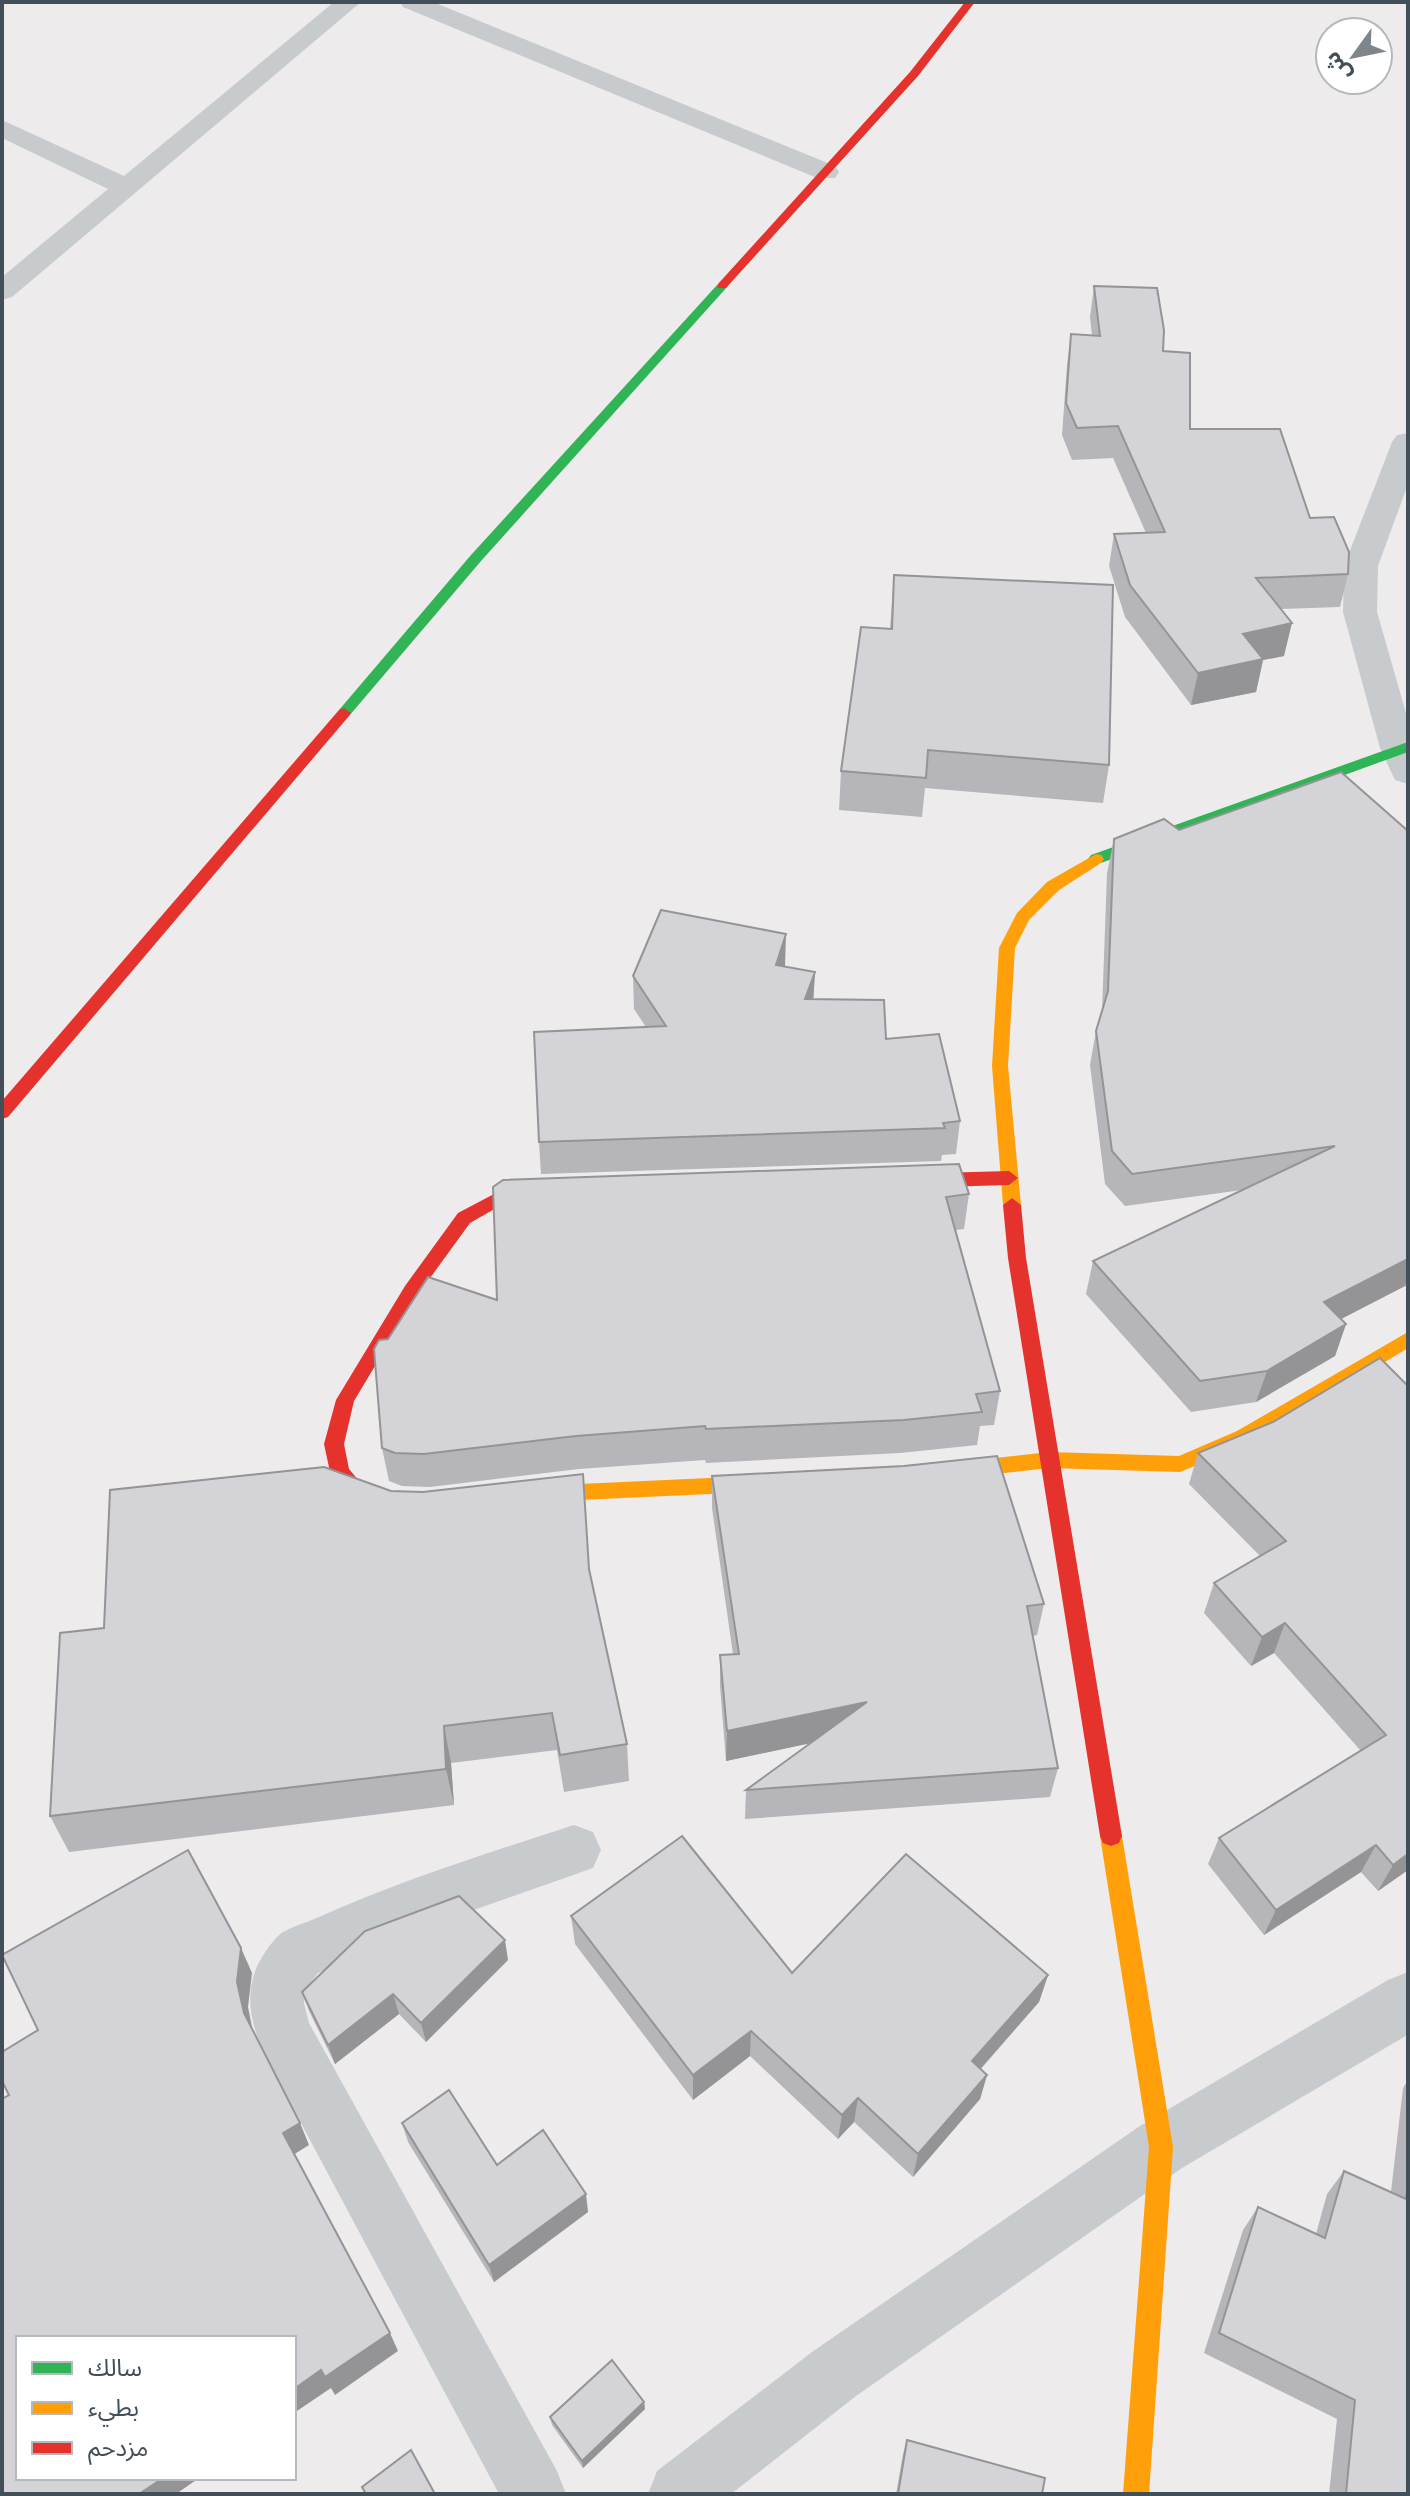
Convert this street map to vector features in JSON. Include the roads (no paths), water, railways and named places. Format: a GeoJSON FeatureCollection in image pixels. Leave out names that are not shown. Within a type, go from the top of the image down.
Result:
{"type":"FeatureCollection","features":[{"type":"Feature","properties":{"kind":"street"},"geometry":{"type":"LineString","coordinates":[[2,291],[349,2]]}},
{"type":"Feature","properties":{"kind":"street"},"geometry":{"type":"LineString","coordinates":[[412,2],[826,172]]}},
{"type":"Feature","properties":{"kind":"street"},"geometry":{"type":"LineString","coordinates":[[2,1113],[476,558],[914,74],[970,2]]}},
{"type":"Feature","properties":{"kind":"street"},"geometry":{"type":"LineString","coordinates":[[2,128],[126,187]]}},
{"type":"Feature","properties":{"kind":"street"},"geometry":{"type":"LineString","coordinates":[[1136,2494],[1161,2147],[1017,1258],[1000,1066],[1007,948],[1023,917],[1053,886],[1103,855],[1405,756],[1360,612],[1361,566],[1396,512],[1408,442]]}},
{"type":"Feature","properties":{"kind":"street"},"geometry":{"type":"LineString","coordinates":[[884,1182],[1009,1178]]}},
{"type":"Feature","properties":{"kind":"street"},"geometry":{"type":"LineString","coordinates":[[400,1509],[379,1504],[351,1491],[342,1478],[337,1466],[335,1442],[340,1411],[347,1397],[391,1317],[464,1218],[477,1207],[500,1196],[571,1192]]}},
{"type":"Feature","properties":{"kind":"street"},"geometry":{"type":"LineString","coordinates":[[929,1473],[1049,1460],[1180,1464],[1244,1437],[1408,1339]]}},
{"type":"Feature","properties":{"kind":"street"},"geometry":{"type":"LineString","coordinates":[[505,1501],[579,1492],[793,1482]]}},
{"type":"Feature","properties":{"kind":"street"},"geometry":{"type":"LineString","coordinates":[[534,2494],[283,2032],[276,2003],[280,1978],[298,1954],[387,1914],[574,1850]]}},
{"type":"Feature","properties":{"kind":"street"},"geometry":{"type":"LineString","coordinates":[[680,2494],[834,2374],[1161,2147],[1371,2025],[1408,2000]]}}]}
